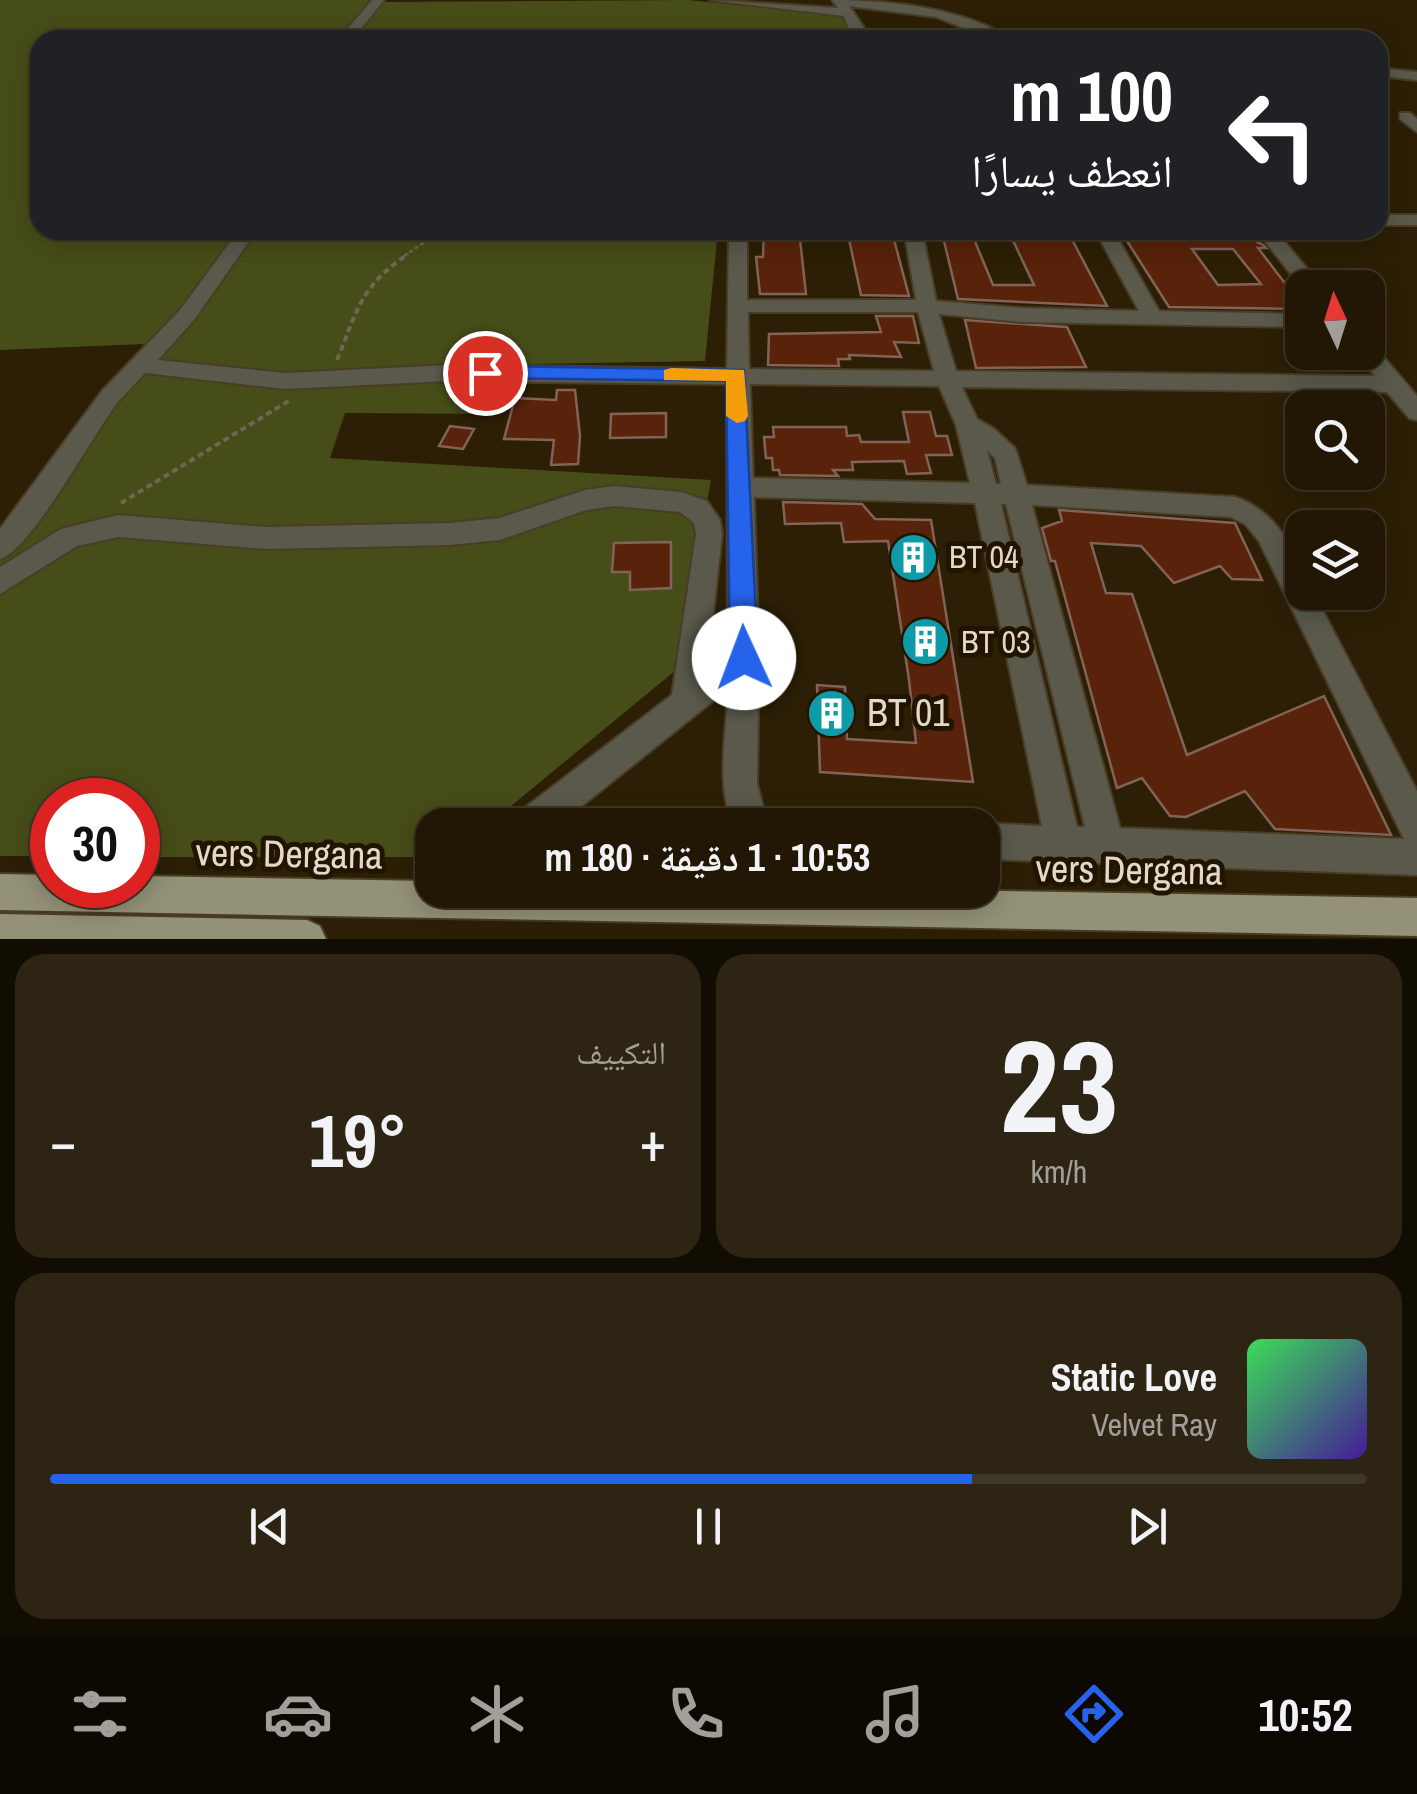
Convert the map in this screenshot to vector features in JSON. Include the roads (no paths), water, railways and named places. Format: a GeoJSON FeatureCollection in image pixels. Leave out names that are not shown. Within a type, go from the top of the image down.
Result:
{"type":"FeatureCollection","features":[{"type":"Feature","properties":{"kind":"main road","name":"vers Dergana"},"geometry":{"type":"LineString","coordinates":[[0,892],[415,894]]}},
{"type":"Feature","properties":{"kind":"main road","name":"vers Dergana"},"geometry":{"type":"LineString","coordinates":[[1000,907],[1417,916]]}},
{"type":"Feature","properties":{"kind":"main road"},"geometry":{"type":"LineString","coordinates":[[16,935],[307,939]]}},
{"type":"Feature","properties":{"kind":"street"},"geometry":{"type":"LineString","coordinates":[[354,30],[378,0]]}},
{"type":"Feature","properties":{"kind":"street"},"geometry":{"type":"LineString","coordinates":[[716,0],[841,4],[938,14],[979,30]]}},
{"type":"Feature","properties":{"kind":"street"},"geometry":{"type":"LineString","coordinates":[[841,4],[858,30]]}},
{"type":"Feature","properties":{"kind":"street"},"geometry":{"type":"LineString","coordinates":[[1388,73],[1417,76]]}},
{"type":"Feature","properties":{"kind":"street"},"geometry":{"type":"LineString","coordinates":[[1388,220],[1417,220]]}},
{"type":"Feature","properties":{"kind":"street"},"geometry":{"type":"LineString","coordinates":[[1,545],[38,501],[110,397],[187,315],[241,240]]}},
{"type":"Feature","properties":{"kind":"street"},"geometry":{"type":"LineString","coordinates":[[738,240],[736,374],[745,808]]}},
{"type":"Feature","properties":{"kind":"street"},"geometry":{"type":"LineString","coordinates":[[915,240],[927,306],[948,379],[968,425],[986,494],[1064,842]]}},
{"type":"Feature","properties":{"kind":"street"},"geometry":{"type":"LineString","coordinates":[[1110,240],[1153,318]]}},
{"type":"Feature","properties":{"kind":"street"},"geometry":{"type":"LineString","coordinates":[[1272,240],[1298,270]]}},
{"type":"Feature","properties":{"kind":"street"},"geometry":{"type":"LineString","coordinates":[[736,306],[927,306],[1021,315],[1285,320]]}},
{"type":"Feature","properties":{"kind":"street"},"geometry":{"type":"LineString","coordinates":[[140,365],[285,381],[449,372],[1393,384]]}},
{"type":"Feature","properties":{"kind":"street"},"geometry":{"type":"LineString","coordinates":[[1382,370],[1417,412]]}},
{"type":"Feature","properties":{"kind":"street"},"geometry":{"type":"LineString","coordinates":[[968,425],[985,434],[1006,454],[1106,843]]}},
{"type":"Feature","properties":{"kind":"street"},"geometry":{"type":"LineString","coordinates":[[738,488],[1017,494],[1218,504],[1254,518],[1269,534],[1417,827]]}},
{"type":"Feature","properties":{"kind":"street"},"geometry":{"type":"LineString","coordinates":[[0,582],[70,537],[107,528],[266,538],[450,534],[500,529],[585,500],[614,496],[681,502],[698,508],[707,520],[710,534],[687,703]]}},
{"type":"Feature","properties":{"kind":"street"},"geometry":{"type":"LineString","coordinates":[[552,808],[744,658]]}},
{"type":"Feature","properties":{"kind":"street"},"geometry":{"type":"LineString","coordinates":[[1000,841],[1417,857]]}},
{"type":"Feature","properties":{"kind":"place","name":"BT 04"},"geometry":{"type":"Point","coordinates":[914,557]}},
{"type":"Feature","properties":{"kind":"place","name":"BT 03"},"geometry":{"type":"Point","coordinates":[926,642]}},
{"type":"Feature","properties":{"kind":"place","name":"BT 01"},"geometry":{"type":"Point","coordinates":[832,713]}}]}
